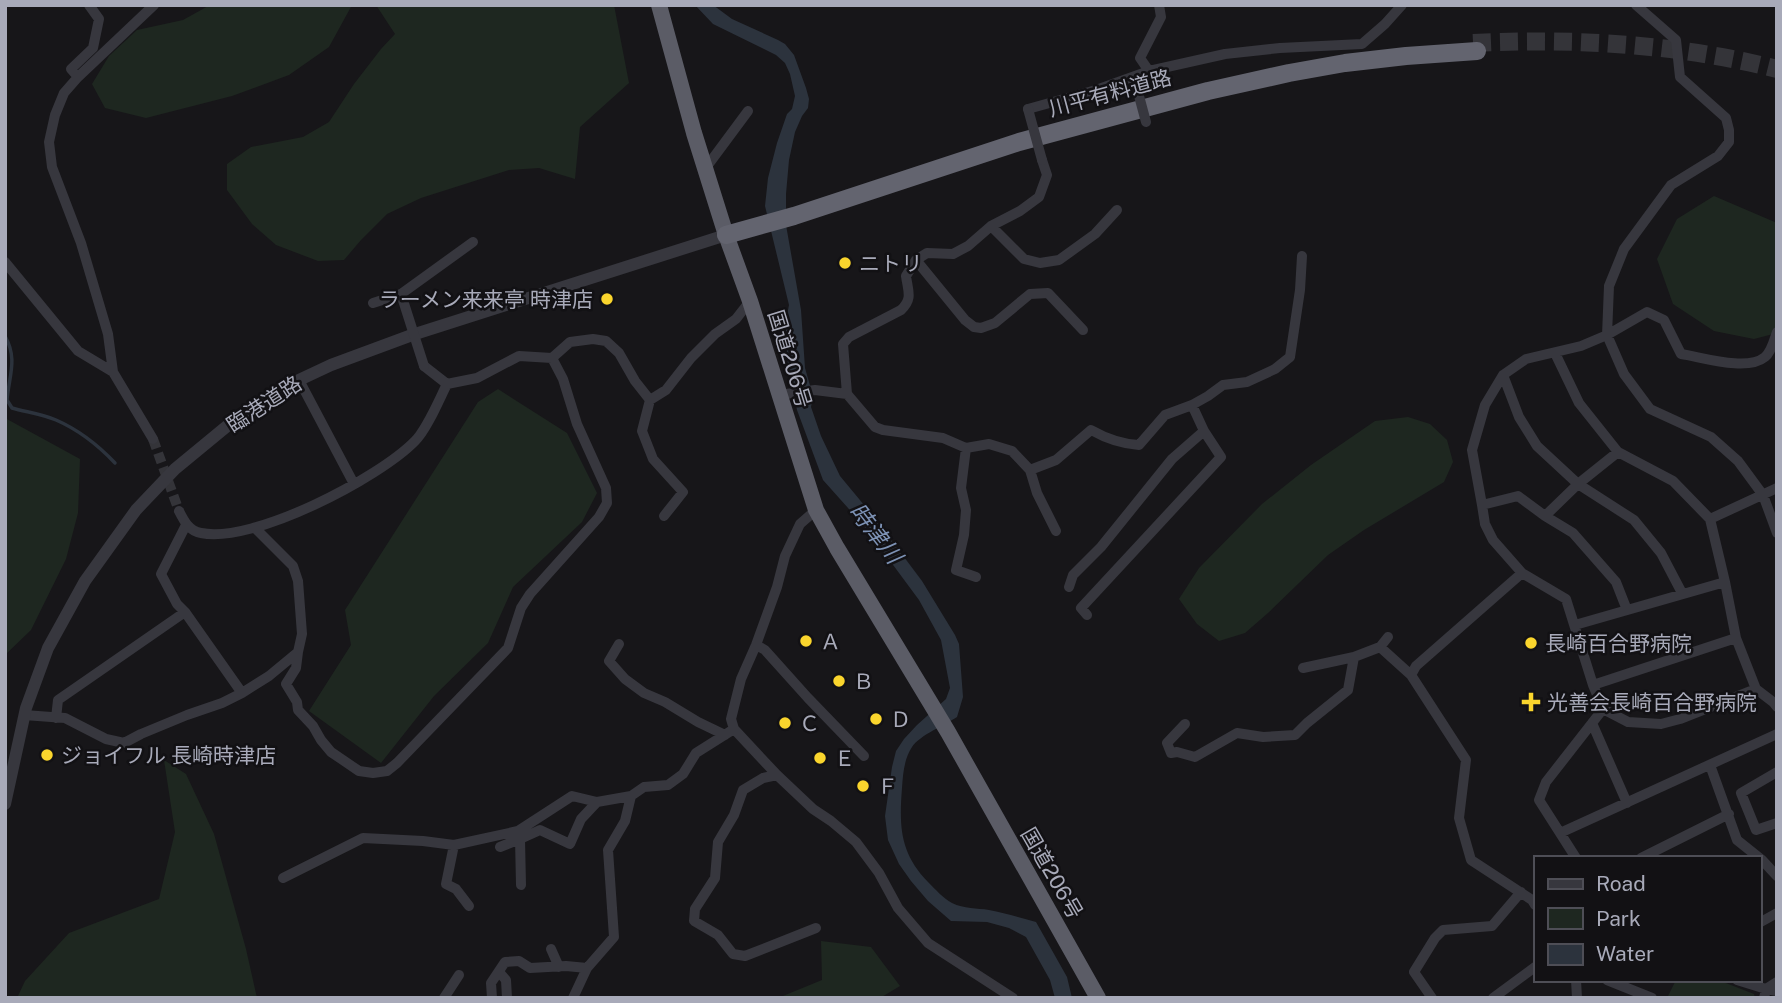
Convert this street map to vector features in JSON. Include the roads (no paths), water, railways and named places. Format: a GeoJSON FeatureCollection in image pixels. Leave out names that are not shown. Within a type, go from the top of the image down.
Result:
{"type":"FeatureCollection","features":[{"type":"Feature","properties":{"kind":"highway","name":"国道206号"},"geometry":{"type":"LineString","coordinates":[[659,5],[705,169],[726,235],[785,395],[816,510],[948,732],[1098,998]]}},
{"type":"Feature","properties":{"kind":"highway","name":"川平有料道路"},"geometry":{"type":"LineString","coordinates":[[726,235],[764,220],[1019,142],[1208,91],[1345,63],[1475,47]]}},
{"type":"Feature","properties":{"kind":"street"},"geometry":{"type":"LineString","coordinates":[[78,77],[71,69],[93,48],[99,19],[89,5]]}},
{"type":"Feature","properties":{"kind":"street"},"geometry":{"type":"LineString","coordinates":[[153,439],[113,372],[108,334],[80,243],[52,167],[49,142],[55,115],[64,93],[154,5]]}},
{"type":"Feature","properties":{"kind":"street"},"geometry":{"type":"LineString","coordinates":[[1149,71],[1140,58],[1161,16],[1159,5]]}},
{"type":"Feature","properties":{"kind":"street"},"geometry":{"type":"LineString","coordinates":[[1056,531],[1037,493],[1030,470],[1012,452],[989,444],[965,448],[943,438],[875,427],[848,394],[843,344],[849,337],[901,310],[907,304],[909,297],[906,276],[916,260],[927,253],[953,254],[968,246],[991,226],[1020,211],[1039,197],[1047,175],[1028,109],[1096,90],[1149,71],[1225,54],[1362,44],[1402,5]]}},
{"type":"Feature","properties":{"kind":"street"},"geometry":{"type":"LineString","coordinates":[[1636,5],[1676,40],[1680,76],[1726,118],[1729,142],[1718,156],[1671,185],[1624,250],[1609,286],[1607,335],[1624,374],[1650,409],[1711,437],[1738,461],[1763,495],[1777,533]]}},
{"type":"Feature","properties":{"kind":"street"},"geometry":{"type":"LineString","coordinates":[[1135,81],[1146,122]]}},
{"type":"Feature","properties":{"kind":"street"},"geometry":{"type":"LineString","coordinates":[[705,169],[748,111]]}},
{"type":"Feature","properties":{"kind":"street"},"geometry":{"type":"LineString","coordinates":[[991,226],[1024,260],[1059,260],[1095,234],[1117,210]]}},
{"type":"Feature","properties":{"kind":"street","name":"臨港道路"},"geometry":{"type":"LineString","coordinates":[[5,804],[24,715],[48,648],[85,581],[136,510],[175,470],[232,422],[299,380],[331,365],[412,335],[726,235]]}},
{"type":"Feature","properties":{"kind":"street"},"geometry":{"type":"LineString","coordinates":[[373,303],[401,294],[473,242]]}},
{"type":"Feature","properties":{"kind":"street"},"geometry":{"type":"LineString","coordinates":[[1030,470],[1056,460],[1091,430],[1124,444],[1139,445],[1165,415],[1192,405],[1223,385],[1247,383],[1275,369],[1290,357],[1302,256]]}},
{"type":"Feature","properties":{"kind":"street"},"geometry":{"type":"LineString","coordinates":[[916,260],[965,320],[974,327],[981,328],[995,323],[1030,294],[1048,293],[1083,330]]}},
{"type":"Feature","properties":{"kind":"street"},"geometry":{"type":"LineString","coordinates":[[5,262],[78,351],[113,372]]}},
{"type":"Feature","properties":{"kind":"street"},"geometry":{"type":"LineString","coordinates":[[401,294],[424,366],[447,384],[477,378],[519,356],[552,358],[570,342],[593,339],[606,341],[619,353],[650,400]]}},
{"type":"Feature","properties":{"kind":"street"},"geometry":{"type":"LineString","coordinates":[[664,516],[684,492],[653,459],[642,431],[650,400],[666,390],[691,358],[715,334],[736,319],[750,301]]}},
{"type":"Feature","properties":{"kind":"street"},"geometry":{"type":"LineString","coordinates":[[1756,689],[1661,724],[1628,722],[1603,709],[1566,599],[1522,573],[1493,540],[1485,524],[1472,450],[1485,405],[1503,374],[1526,359],[1581,346],[1607,335],[1647,312],[1664,320],[1681,354],[1746,365],[1764,358],[1772,347],[1777,332]]}},
{"type":"Feature","properties":{"kind":"street"},"geometry":{"type":"LineString","coordinates":[[1555,353],[1579,402],[1618,452],[1673,481],[1710,519],[1736,638],[1756,689],[1777,707]]}},
{"type":"Feature","properties":{"kind":"street"},"geometry":{"type":"LineString","coordinates":[[255,528],[293,566],[298,581],[302,634],[296,668],[286,684],[297,702],[298,710],[331,752],[359,771],[373,774],[387,771],[508,648],[521,608],[530,594],[599,517],[607,503],[606,488],[577,424],[552,358]]}},
{"type":"Feature","properties":{"kind":"street"},"geometry":{"type":"LineString","coordinates":[[1503,374],[1519,417],[1537,446],[1578,484],[1634,520],[1661,553],[1682,593]]}},
{"type":"Feature","properties":{"kind":"street"},"geometry":{"type":"LineString","coordinates":[[299,380],[354,484]]}},
{"type":"Feature","properties":{"kind":"street"},"geometry":{"type":"LineString","coordinates":[[179,511],[186,525],[198,533],[207,534],[255,528],[295,513],[354,484],[394,460],[418,438],[447,384]]}},
{"type":"Feature","properties":{"kind":"street"},"geometry":{"type":"LineString","coordinates":[[785,395],[815,390],[848,394]]}},
{"type":"Feature","properties":{"kind":"street"},"geometry":{"type":"LineString","coordinates":[[1087,615],[1081,608],[1221,457],[1204,431],[1192,405]]}},
{"type":"Feature","properties":{"kind":"street"},"geometry":{"type":"LineString","coordinates":[[1069,587],[1073,575],[1101,547],[1172,459],[1204,431]]}},
{"type":"Feature","properties":{"kind":"street"},"geometry":{"type":"LineString","coordinates":[[965,448],[961,488],[966,510],[964,536],[956,570],[976,577]]}},
{"type":"Feature","properties":{"kind":"street"},"geometry":{"type":"LineString","coordinates":[[1545,516],[1578,484],[1618,452]]}},
{"type":"Feature","properties":{"kind":"street"},"geometry":{"type":"LineString","coordinates":[[1710,519],[1777,488]]}},
{"type":"Feature","properties":{"kind":"street"},"geometry":{"type":"LineString","coordinates":[[1482,505],[1518,496],[1573,533],[1616,582],[1627,610]]}},
{"type":"Feature","properties":{"kind":"street"},"geometry":{"type":"LineString","coordinates":[[730,732],[741,679],[777,587],[785,556],[800,524],[816,510]]}},
{"type":"Feature","properties":{"kind":"street"},"geometry":{"type":"LineString","coordinates":[[186,525],[161,574],[177,604],[242,693]]}},
{"type":"Feature","properties":{"kind":"street"},"geometry":{"type":"LineString","coordinates":[[1411,675],[1416,666],[1522,573]]}},
{"type":"Feature","properties":{"kind":"street"},"geometry":{"type":"LineString","coordinates":[[1575,625],[1725,582]]}},
{"type":"Feature","properties":{"kind":"street"},"geometry":{"type":"LineString","coordinates":[[56,718],[58,700],[185,612]]}},
{"type":"Feature","properties":{"kind":"street"},"geometry":{"type":"LineString","coordinates":[[1303,668],[1354,657],[1380,647],[1388,636]]}},
{"type":"Feature","properties":{"kind":"street"},"geometry":{"type":"LineString","coordinates":[[1593,685],[1736,638]]}},
{"type":"Feature","properties":{"kind":"street"},"geometry":{"type":"LineString","coordinates":[[620,644],[608,661],[625,679],[698,722],[730,732],[813,808],[856,842],[879,873],[898,908],[928,943],[1013,998]]}},
{"type":"Feature","properties":{"kind":"street"},"geometry":{"type":"LineString","coordinates":[[756,645],[765,650],[864,755]]}},
{"type":"Feature","properties":{"kind":"street"},"geometry":{"type":"LineString","coordinates":[[1380,647],[1411,675],[1466,760],[1459,818],[1471,860],[1534,900]]}},
{"type":"Feature","properties":{"kind":"street"},"geometry":{"type":"LineString","coordinates":[[24,715],[65,718],[106,739],[124,743],[187,715],[222,704],[269,676],[298,652]]}},
{"type":"Feature","properties":{"kind":"street"},"geometry":{"type":"LineString","coordinates":[[1185,724],[1167,743],[1171,752],[1195,757],[1237,733],[1263,737],[1294,735],[1348,690],[1354,657]]}},
{"type":"Feature","properties":{"kind":"street"},"geometry":{"type":"LineString","coordinates":[[1575,856],[1539,800],[1546,782],[1603,709]]}},
{"type":"Feature","properties":{"kind":"street"},"geometry":{"type":"LineString","coordinates":[[1592,723],[1627,803]]}},
{"type":"Feature","properties":{"kind":"street"},"geometry":{"type":"LineString","coordinates":[[283,878],[363,838],[454,845],[518,831],[572,796],[597,802],[631,796],[644,787],[668,785],[682,774],[696,753],[730,732]]}},
{"type":"Feature","properties":{"kind":"street"},"geometry":{"type":"LineString","coordinates":[[1560,833],[1777,734]]}},
{"type":"Feature","properties":{"kind":"street"},"geometry":{"type":"LineString","coordinates":[[1710,765],[1737,840],[1755,856]]}},
{"type":"Feature","properties":{"kind":"street"},"geometry":{"type":"LineString","coordinates":[[1777,772],[1741,793],[1756,830],[1777,823]]}},
{"type":"Feature","properties":{"kind":"street"},"geometry":{"type":"LineString","coordinates":[[777,775],[763,778],[743,790],[734,815],[718,842],[715,878],[695,909],[694,921],[718,935],[733,954],[745,956],[816,928]]}},
{"type":"Feature","properties":{"kind":"street"},"geometry":{"type":"LineString","coordinates":[[573,998],[587,968],[614,937],[608,850],[625,821],[631,796]]}},
{"type":"Feature","properties":{"kind":"street"},"geometry":{"type":"LineString","coordinates":[[500,847],[540,830],[570,844],[581,819],[597,802]]}},
{"type":"Feature","properties":{"kind":"street"},"geometry":{"type":"LineString","coordinates":[[1645,856],[1729,814]]}},
{"type":"Feature","properties":{"kind":"street"},"geometry":{"type":"LineString","coordinates":[[520,839],[521,885]]}},
{"type":"Feature","properties":{"kind":"street"},"geometry":{"type":"LineString","coordinates":[[454,845],[446,884],[456,889],[469,906]]}},
{"type":"Feature","properties":{"kind":"street"},"geometry":{"type":"LineString","coordinates":[[1761,861],[1777,876]]}},
{"type":"Feature","properties":{"kind":"street"},"geometry":{"type":"LineString","coordinates":[[1432,998],[1414,972],[1435,938],[1443,930],[1492,926],[1521,892]]}},
{"type":"Feature","properties":{"kind":"street"},"geometry":{"type":"LineString","coordinates":[[1761,922],[1777,913]]}},
{"type":"Feature","properties":{"kind":"street"},"geometry":{"type":"LineString","coordinates":[[551,948],[559,967]]}},
{"type":"Feature","properties":{"kind":"street"},"geometry":{"type":"LineString","coordinates":[[492,998],[491,983],[505,962],[519,961],[530,968],[587,968]]}},
{"type":"Feature","properties":{"kind":"street"},"geometry":{"type":"LineString","coordinates":[[1493,998],[1534,968]]}},
{"type":"Feature","properties":{"kind":"street"},"geometry":{"type":"LineString","coordinates":[[499,972],[506,980],[507,998]]}},
{"type":"Feature","properties":{"kind":"street"},"geometry":{"type":"LineString","coordinates":[[444,998],[459,975]]}},
{"type":"Feature","properties":{"kind":"street"},"geometry":{"type":"LineString","coordinates":[[1612,982],[1652,998]]}},
{"type":"Feature","properties":{"kind":"street"},"geometry":{"type":"LineString","coordinates":[[1742,982],[1769,993],[1777,982]]}},
{"type":"Feature","properties":{"kind":"water","name":"時津川"},"geometry":{"type":"Polygon","coordinates":[[[695,5],[713,5],[732,19],[785,44],[794,55],[809,99],[808,108],[795,132],[789,160],[786,225],[801,310],[805,368],[813,396],[811,407],[840,476],[922,581],[959,644],[963,697],[957,717],[916,743],[906,762],[901,815],[907,850],[928,882],[952,903],[1036,922],[1067,977],[1072,998],[1055,998],[1050,980],[1026,937],[1009,928],[987,922],[951,921],[928,901],[911,881],[899,864],[888,840],[885,816],[896,751],[917,725],[946,699],[950,688],[941,640],[919,600],[865,527],[823,480],[797,410],[788,368],[785,325],[789,305],[765,206],[768,178],[777,143],[795,96],[790,74],[785,63],[776,55],[713,24],[695,5]]]}},
{"type":"Feature","properties":{"kind":"waterway"},"geometry":{"type":"LineString","coordinates":[[5,336],[12,360],[7,400],[12,408],[64,424],[88,438],[115,463]]}},
{"type":"Feature","properties":{"kind":"tunnel"},"geometry":{"type":"LineString","coordinates":[[1473,43],[1550,41],[1664,48],[1777,69]]}},
{"type":"Feature","properties":{"kind":"tunnel"},"geometry":{"type":"LineString","coordinates":[[153,439],[179,511]]}},
{"type":"Feature","properties":{"kind":"place","name":"ニトリ"},"geometry":{"type":"Point","coordinates":[845,263]}},
{"type":"Feature","properties":{"kind":"place","name":"ラーメン来来亭 時津店"},"geometry":{"type":"Point","coordinates":[607,299]}},
{"type":"Feature","properties":{"kind":"place","name":"Ａ"},"geometry":{"type":"Point","coordinates":[806,641]}},
{"type":"Feature","properties":{"kind":"place","name":"長崎百合野病院"},"geometry":{"type":"Point","coordinates":[1531,643]}},
{"type":"Feature","properties":{"kind":"place","name":"Ｂ"},"geometry":{"type":"Point","coordinates":[839,681]}},
{"type":"Feature","properties":{"kind":"place","name":"光善会長崎百合野病院"},"geometry":{"type":"Point","coordinates":[1531,702]}},
{"type":"Feature","properties":{"kind":"place","name":"Ｄ"},"geometry":{"type":"Point","coordinates":[876,719]}},
{"type":"Feature","properties":{"kind":"place","name":"Ｃ"},"geometry":{"type":"Point","coordinates":[785,723]}},
{"type":"Feature","properties":{"kind":"place","name":"ジョイフル 長崎時津店"},"geometry":{"type":"Point","coordinates":[47,755]}},
{"type":"Feature","properties":{"kind":"place","name":"Ｅ"},"geometry":{"type":"Point","coordinates":[820,758]}},
{"type":"Feature","properties":{"kind":"place","name":"Ｆ"},"geometry":{"type":"Point","coordinates":[863,786]}}]}
